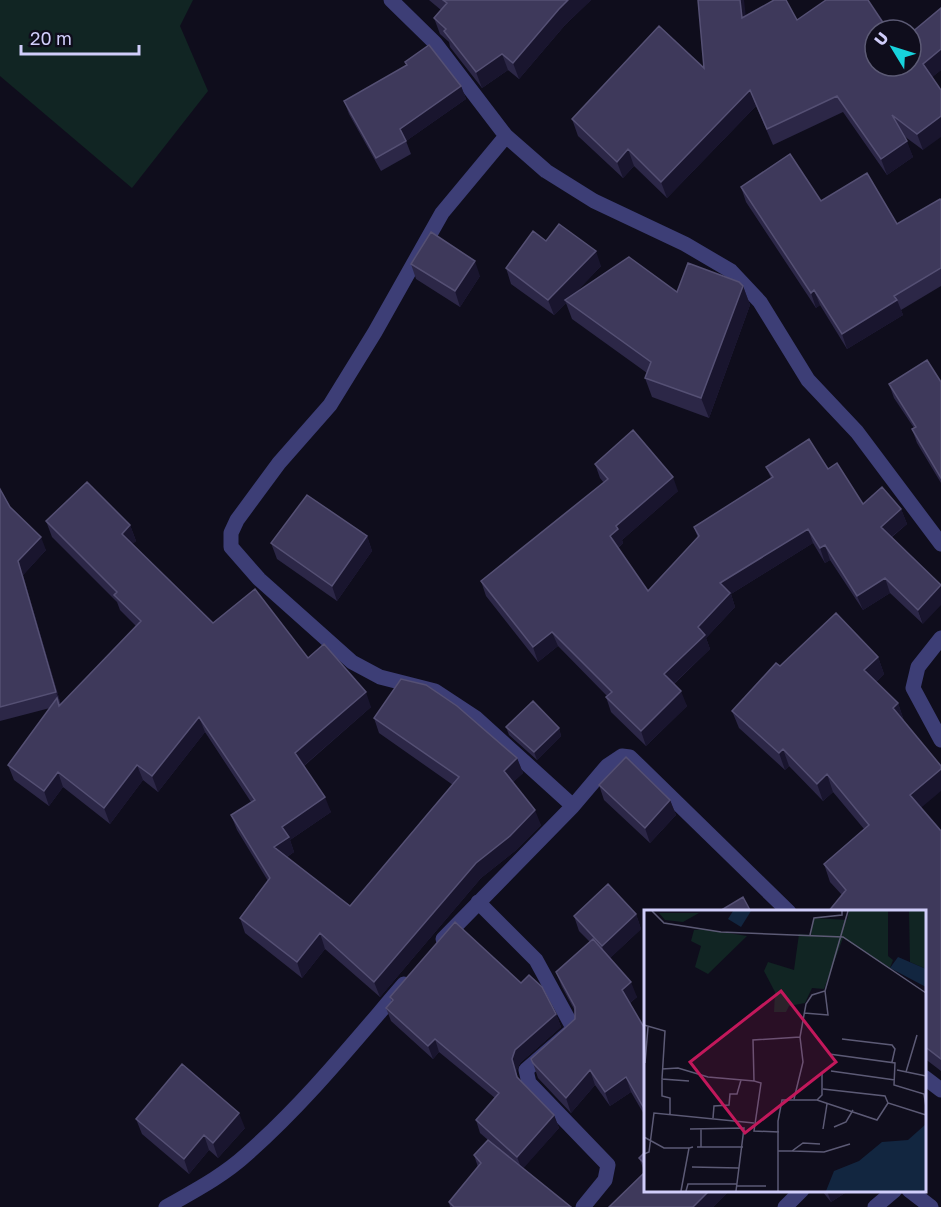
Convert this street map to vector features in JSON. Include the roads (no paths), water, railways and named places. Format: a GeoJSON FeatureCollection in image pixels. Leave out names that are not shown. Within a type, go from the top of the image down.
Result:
{"type":"FeatureCollection","features":[{"type":"Feature","properties":{"kind":"street"},"geometry":{"type":"LineString","coordinates":[[391,0],[435,43],[506,136],[546,171],[594,201],[685,244],[731,271],[760,302],[808,380],[857,432],[941,543]]}},
{"type":"Feature","properties":{"kind":"street"},"geometry":{"type":"LineString","coordinates":[[506,136],[442,213],[330,405],[279,464],[237,520],[231,533],[231,547],[259,579],[352,662],[380,677],[435,691],[476,718],[573,806]]}},
{"type":"Feature","properties":{"kind":"street"},"geometry":{"type":"LineString","coordinates":[[941,638],[918,667],[913,688],[941,740]]}},
{"type":"Feature","properties":{"kind":"street"},"geometry":{"type":"LineString","coordinates":[[434,950],[573,806],[607,766],[622,756],[630,757],[787,910]]}},
{"type":"Feature","properties":{"kind":"street"},"geometry":{"type":"LineString","coordinates":[[478,902],[536,960],[572,1026],[571,1031],[525,1070],[525,1076],[528,1083],[608,1165],[605,1180],[583,1207]]}},
{"type":"Feature","properties":{"kind":"street"},"geometry":{"type":"LineString","coordinates":[[166,1207],[211,1182],[247,1155],[333,1065],[412,975]]}},
{"type":"Feature","properties":{"kind":"street"},"geometry":{"type":"LineString","coordinates":[[926,1079],[941,1090]]}},
{"type":"Feature","properties":{"kind":"street"},"geometry":{"type":"LineString","coordinates":[[785,1207],[801,1192]]}},
{"type":"Feature","properties":{"kind":"street"},"geometry":{"type":"LineString","coordinates":[[878,1204],[894,1192]]}},
{"type":"Feature","properties":{"kind":"street"},"geometry":{"type":"LineString","coordinates":[[914,1192],[931,1207]]}}]}
